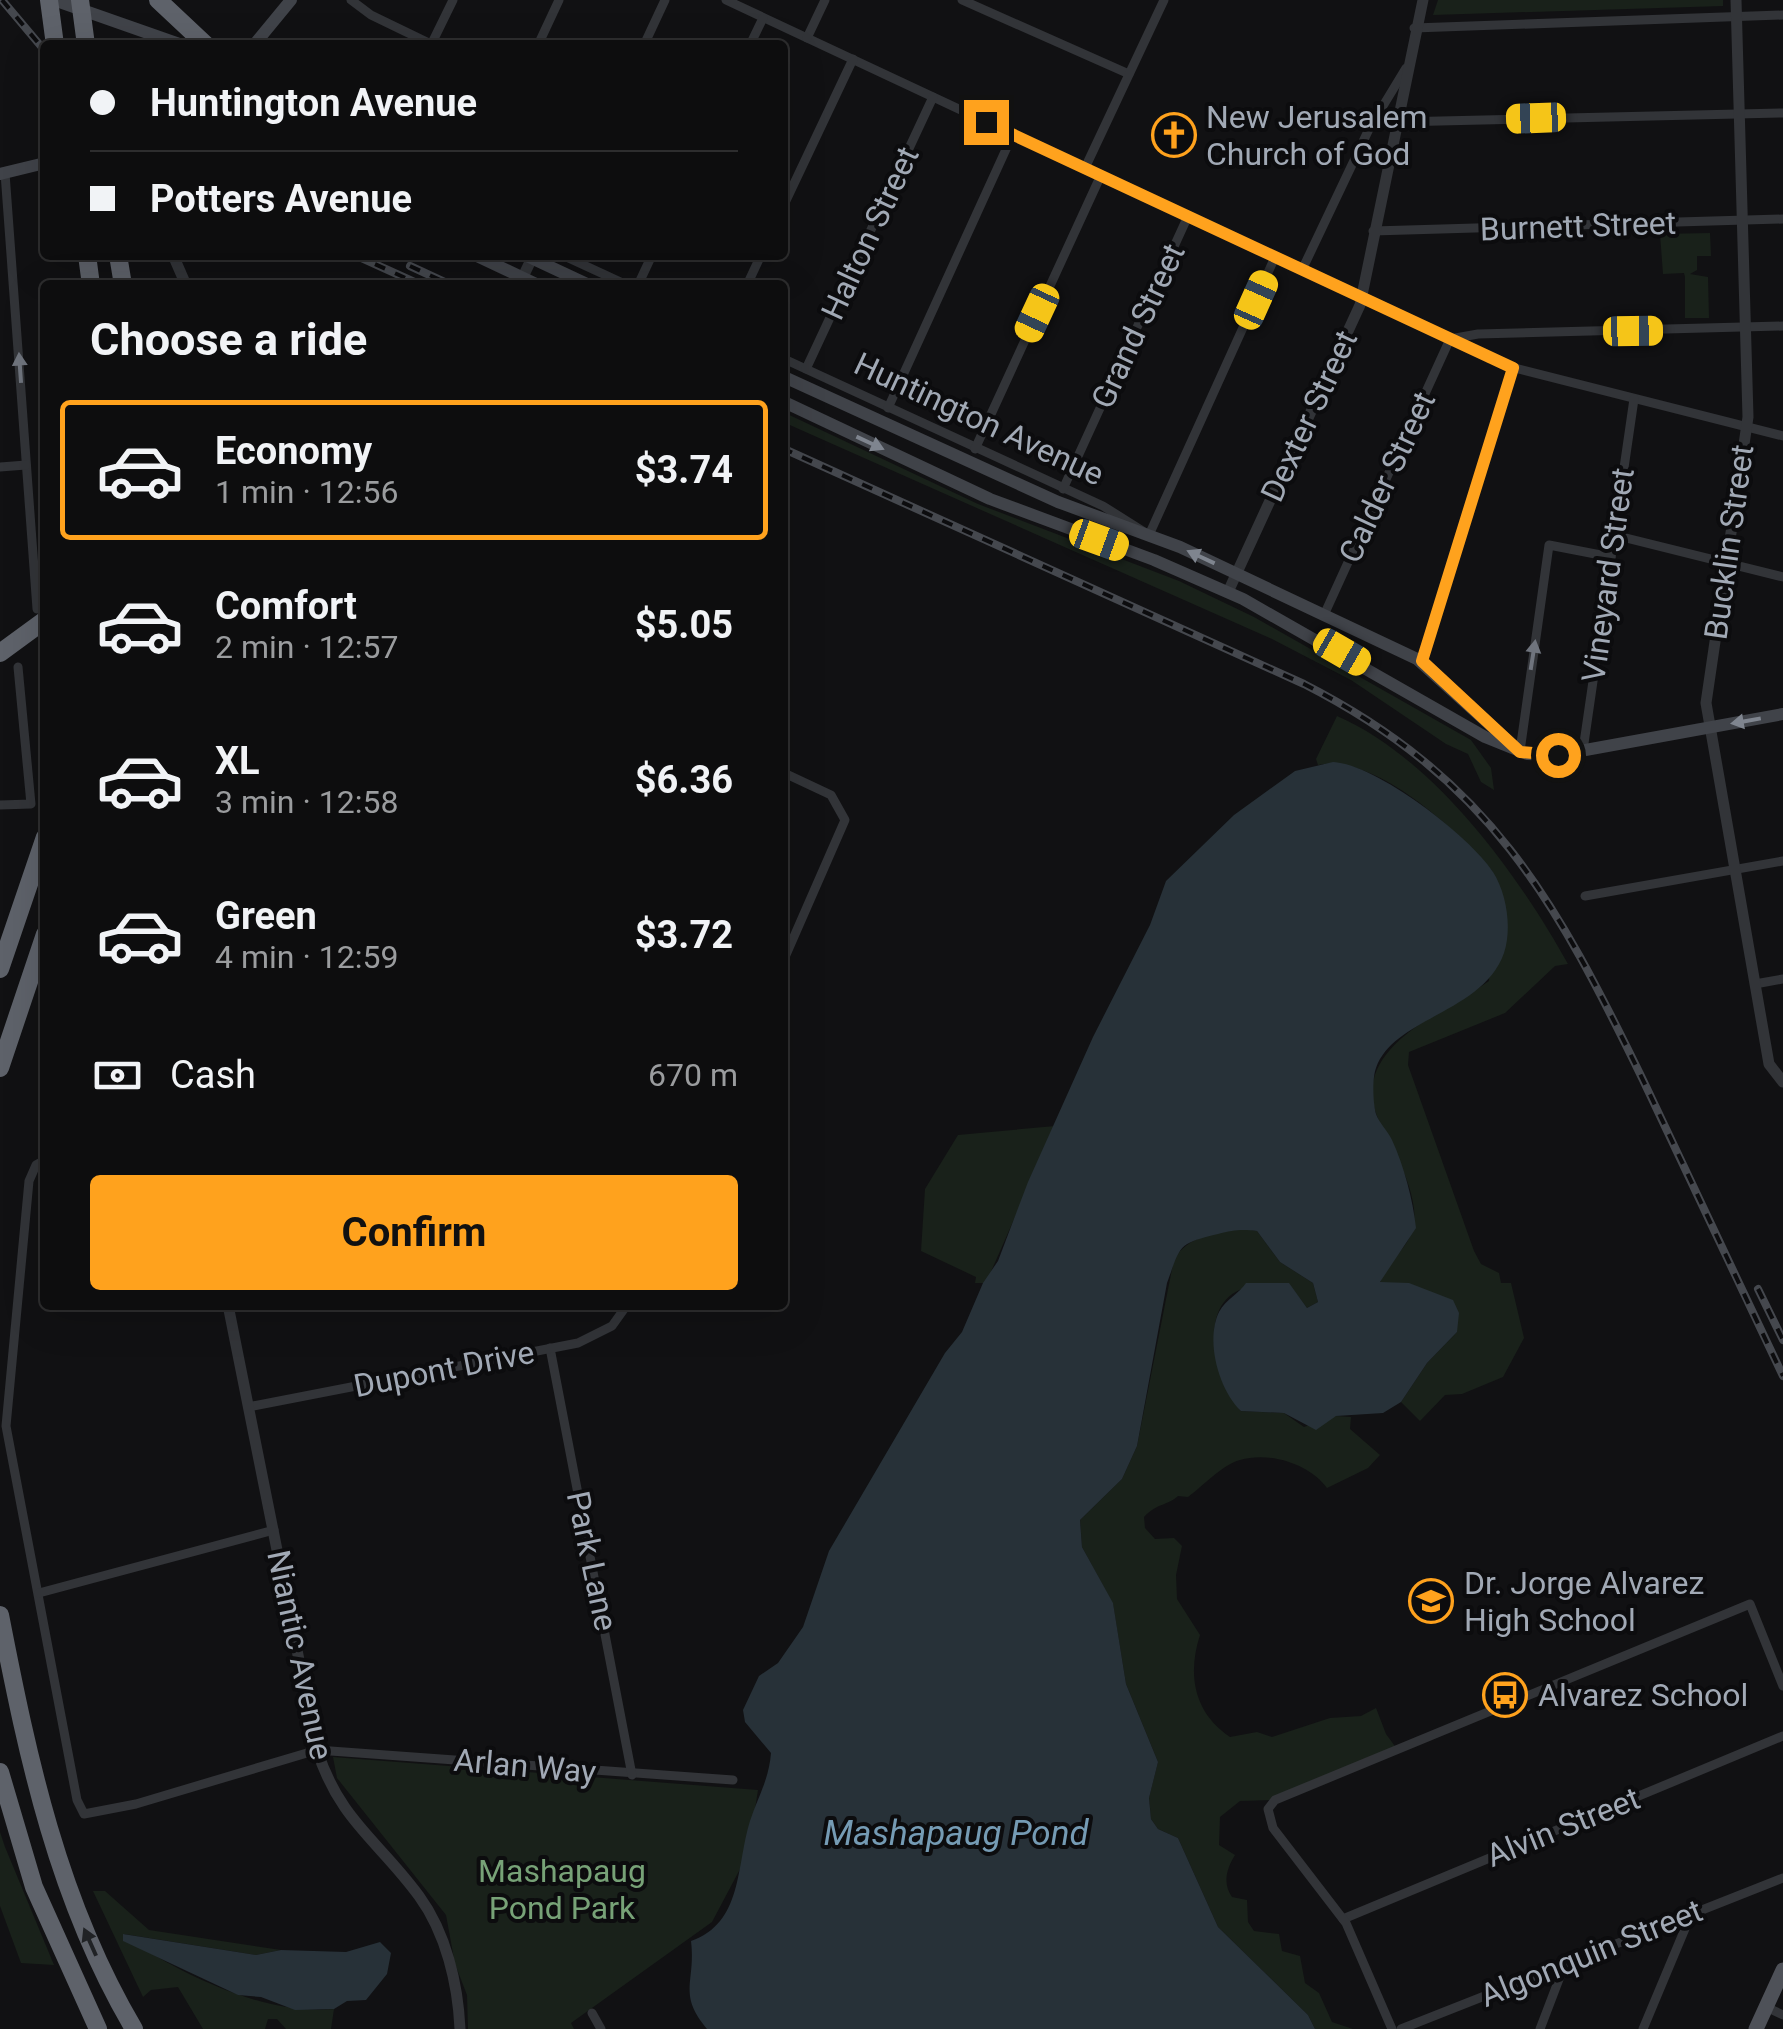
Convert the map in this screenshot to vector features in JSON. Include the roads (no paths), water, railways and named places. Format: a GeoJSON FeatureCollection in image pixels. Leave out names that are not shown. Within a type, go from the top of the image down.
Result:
{"type":"FeatureCollection","features":[{"type":"Feature","properties":{"kind":"highway"},"geometry":{"type":"LineString","coordinates":[[52,0],[56,40]]}},
{"type":"Feature","properties":{"kind":"highway"},"geometry":{"type":"LineString","coordinates":[[80,0],[85,40]]}},
{"type":"Feature","properties":{"kind":"highway"},"geometry":{"type":"LineString","coordinates":[[158,0],[201,40]]}},
{"type":"Feature","properties":{"kind":"highway"},"geometry":{"type":"LineString","coordinates":[[0,653],[40,616]]}},
{"type":"Feature","properties":{"kind":"highway"},"geometry":{"type":"LineString","coordinates":[[0,970],[40,852]]}},
{"type":"Feature","properties":{"kind":"highway"},"geometry":{"type":"LineString","coordinates":[[1,1063],[40,949]]}},
{"type":"Feature","properties":{"kind":"highway"},"geometry":{"type":"LineString","coordinates":[[1,1063],[40,979]]}},
{"type":"Feature","properties":{"kind":"highway"},"geometry":{"type":"LineString","coordinates":[[0,1615],[32,1772],[52,1846],[94,1952],[134,2029]]}},
{"type":"Feature","properties":{"kind":"highway"},"geometry":{"type":"LineString","coordinates":[[0,1772],[41,1905],[98,2029]]}},
{"type":"Feature","properties":{"kind":"main road"},"geometry":{"type":"LineString","coordinates":[[52,0],[168,40]]}},
{"type":"Feature","properties":{"kind":"main road"},"geometry":{"type":"LineString","coordinates":[[258,40],[291,0]]}},
{"type":"Feature","properties":{"kind":"main road"},"geometry":{"type":"LineString","coordinates":[[3,173],[40,163]]}},
{"type":"Feature","properties":{"kind":"main road"},"geometry":{"type":"LineString","coordinates":[[484,260],[524,280]]}},
{"type":"Feature","properties":{"kind":"main road"},"geometry":{"type":"LineString","coordinates":[[535,260],[578,280]]}},
{"type":"Feature","properties":{"kind":"main road","name":"Huntington Avenue"},"geometry":{"type":"LineString","coordinates":[[788,379],[1050,498],[1149,534],[1422,661],[1520,752]]}},
{"type":"Feature","properties":{"kind":"main road","name":"Huntington Avenue"},"geometry":{"type":"LineString","coordinates":[[788,404],[990,499],[1228,592],[1294,625],[1492,741],[1520,752]]}},
{"type":"Feature","properties":{"kind":"main road"},"geometry":{"type":"LineString","coordinates":[[1520,752],[1547,756],[1783,714]]}},
{"type":"Feature","properties":{"kind":"main road"},"geometry":{"type":"LineString","coordinates":[[1756,2029],[1783,1970]]}},
{"type":"Feature","properties":{"kind":"street"},"geometry":{"type":"LineString","coordinates":[[351,0],[371,16],[421,40]]}},
{"type":"Feature","properties":{"kind":"street"},"geometry":{"type":"LineString","coordinates":[[434,40],[452,0]]}},
{"type":"Feature","properties":{"kind":"street"},"geometry":{"type":"LineString","coordinates":[[540,40],[559,0]]}},
{"type":"Feature","properties":{"kind":"street"},"geometry":{"type":"LineString","coordinates":[[646,40],[666,0]]}},
{"type":"Feature","properties":{"kind":"street"},"geometry":{"type":"LineString","coordinates":[[726,0],[1513,368],[1783,436]]}},
{"type":"Feature","properties":{"kind":"street"},"geometry":{"type":"LineString","coordinates":[[807,38],[825,0]]}},
{"type":"Feature","properties":{"kind":"street"},"geometry":{"type":"LineString","coordinates":[[962,0],[1129,74]]}},
{"type":"Feature","properties":{"kind":"street"},"geometry":{"type":"LineString","coordinates":[[1084,168],[1164,0]]}},
{"type":"Feature","properties":{"kind":"street","name":"Dexter Street"},"geometry":{"type":"LineString","coordinates":[[1228,592],[1361,297],[1414,28],[1423,0]]}},
{"type":"Feature","properties":{"kind":"street","name":"Bucklin Street"},"geometry":{"type":"LineString","coordinates":[[1736,0],[1746,427],[1706,698],[1769,1064],[1780,1080]]}},
{"type":"Feature","properties":{"kind":"street"},"geometry":{"type":"LineString","coordinates":[[1414,28],[1783,16]]}},
{"type":"Feature","properties":{"kind":"street"},"geometry":{"type":"LineString","coordinates":[[752,40],[763,18]]}},
{"type":"Feature","properties":{"kind":"street"},"geometry":{"type":"LineString","coordinates":[[788,196],[852,60]]}},
{"type":"Feature","properties":{"kind":"street"},"geometry":{"type":"LineString","coordinates":[[1302,270],[1369,128],[1410,60]]}},
{"type":"Feature","properties":{"kind":"street","name":"Halton Street"},"geometry":{"type":"LineString","coordinates":[[806,369],[933,97]]}},
{"type":"Feature","properties":{"kind":"street"},"geometry":{"type":"LineString","coordinates":[[1397,122],[1783,113]]}},
{"type":"Feature","properties":{"kind":"street"},"geometry":{"type":"LineString","coordinates":[[888,408],[1013,134]]}},
{"type":"Feature","properties":{"kind":"street"},"geometry":{"type":"LineString","coordinates":[[3,173],[40,605]]}},
{"type":"Feature","properties":{"kind":"street"},"geometry":{"type":"LineString","coordinates":[[975,448],[1101,175]]}},
{"type":"Feature","properties":{"kind":"street","name":"Grand Street"},"geometry":{"type":"LineString","coordinates":[[1062,489],[1188,216]]}},
{"type":"Feature","properties":{"kind":"street","name":"Burnett Street"},"geometry":{"type":"LineString","coordinates":[[1374,231],[1783,220]]}},
{"type":"Feature","properties":{"kind":"street"},"geometry":{"type":"LineString","coordinates":[[1149,534],[1276,257]]}},
{"type":"Feature","properties":{"kind":"street"},"geometry":{"type":"LineString","coordinates":[[573,260],[615,280]]}},
{"type":"Feature","properties":{"kind":"street"},"geometry":{"type":"LineString","coordinates":[[1450,339],[1478,334],[1783,326]]}},
{"type":"Feature","properties":{"kind":"street","name":"Calder Street"},"geometry":{"type":"LineString","coordinates":[[1324,615],[1450,339]]}},
{"type":"Feature","properties":{"kind":"street","name":"Huntington Avenue"},"geometry":{"type":"LineString","coordinates":[[788,361],[1116,512],[1149,534]]}},
{"type":"Feature","properties":{"kind":"street"},"geometry":{"type":"LineString","coordinates":[[1422,661],[1513,368]]}},
{"type":"Feature","properties":{"kind":"street","name":"Vineyard Street"},"geometry":{"type":"LineString","coordinates":[[1582,750],[1634,399]]}},
{"type":"Feature","properties":{"kind":"street"},"geometry":{"type":"LineString","coordinates":[[0,467],[26,465]]}},
{"type":"Feature","properties":{"kind":"street"},"geometry":{"type":"LineString","coordinates":[[1614,535],[1783,577]]}},
{"type":"Feature","properties":{"kind":"street"},"geometry":{"type":"LineString","coordinates":[[1520,752],[1549,545],[1611,557]]}},
{"type":"Feature","properties":{"kind":"street"},"geometry":{"type":"LineString","coordinates":[[0,805],[30,804],[18,667]]}},
{"type":"Feature","properties":{"kind":"street"},"geometry":{"type":"LineString","coordinates":[[788,775],[831,795],[845,820],[788,950]]}},
{"type":"Feature","properties":{"kind":"street"},"geometry":{"type":"LineString","coordinates":[[1585,896],[1783,862]]}},
{"type":"Feature","properties":{"kind":"street"},"geometry":{"type":"LineString","coordinates":[[1755,984],[1783,979]]}},
{"type":"Feature","properties":{"kind":"street"},"geometry":{"type":"LineString","coordinates":[[40,1163],[29,1182],[6,1415],[73,1783],[84,1814],[136,1804],[318,1750]]}},
{"type":"Feature","properties":{"kind":"street","name":"Niantic Avenue"},"geometry":{"type":"LineString","coordinates":[[229,1310],[318,1750],[330,1788],[343,1810],[419,1895],[435,1923],[449,1960],[460,2029]]}},
{"type":"Feature","properties":{"kind":"street","name":"Dupont Drive"},"geometry":{"type":"LineString","coordinates":[[248,1407],[550,1348],[596,1336],[612,1326],[623,1310]]}},
{"type":"Feature","properties":{"kind":"street","name":"Park Lane"},"geometry":{"type":"LineString","coordinates":[[550,1348],[632,1775]]}},
{"type":"Feature","properties":{"kind":"street"},"geometry":{"type":"LineString","coordinates":[[38,1594],[274,1530]]}},
{"type":"Feature","properties":{"kind":"street"},"geometry":{"type":"LineString","coordinates":[[1392,2029],[1343,1918],[1271,1822],[1268,1809],[1289,1793],[1750,1604],[1783,1686]]}},
{"type":"Feature","properties":{"kind":"street","name":"Alvin Street"},"geometry":{"type":"LineString","coordinates":[[1343,1918],[1783,1736]]}},
{"type":"Feature","properties":{"kind":"street","name":"Arlan Way"},"geometry":{"type":"LineString","coordinates":[[318,1750],[733,1780]]}},
{"type":"Feature","properties":{"kind":"street","name":"Algonquin Street"},"geometry":{"type":"LineString","coordinates":[[1401,2029],[1783,1878]]}},
{"type":"Feature","properties":{"kind":"street"},"geometry":{"type":"LineString","coordinates":[[1643,2029],[1692,1912]]}},
{"type":"Feature","properties":{"kind":"street"},"geometry":{"type":"LineString","coordinates":[[1540,2029],[1566,1961]]}},
{"type":"Feature","properties":{"kind":"street"},"geometry":{"type":"LineString","coordinates":[[1766,2008],[1783,2015]]}},
{"type":"Feature","properties":{"kind":"street"},"geometry":{"type":"LineString","coordinates":[[592,2013],[601,2029]]}},
{"type":"Feature","properties":{"kind":"water","name":"Mashapaug Pond"},"geometry":{"type":"Polygon","coordinates":[[[1333,762],[1373,775],[1444,822],[1493,872],[1505,901],[1506,944],[1493,973],[1478,989],[1401,1037],[1386,1051],[1374,1078],[1376,1114],[1400,1161],[1416,1228],[1380,1282],[1409,1283],[1453,1300],[1459,1313],[1457,1332],[1427,1363],[1401,1402],[1383,1413],[1336,1416],[1316,1430],[1284,1413],[1241,1411],[1226,1391],[1216,1364],[1213,1337],[1219,1312],[1246,1283],[1289,1283],[1307,1308],[1318,1302],[1313,1283],[1280,1262],[1257,1231],[1228,1232],[1188,1244],[1178,1253],[1167,1283],[1137,1446],[1122,1479],[1080,1520],[1082,1547],[1113,1603],[1126,1684],[1158,1762],[1149,1798],[1151,1819],[1158,1829],[1178,1838],[1218,1927],[1308,2015],[1315,2029],[707,2029],[690,1996],[691,1941],[708,1933],[729,1907],[750,1821],[768,1771],[771,1753],[745,1722],[743,1710],[759,1676],[778,1663],[803,1627],[829,1551],[945,1353],[962,1332],[983,1283],[998,1261],[1028,1182],[1093,1037],[1150,925],[1166,881],[1234,815],[1295,771],[1333,762]]]}},
{"type":"Feature","properties":{"kind":"water"},"geometry":{"type":"Polygon","coordinates":[[[123,1934],[256,1955],[281,1950],[346,1952],[380,1942],[391,1953],[387,1974],[366,2000],[347,2001],[334,2009],[295,2010],[261,1997],[238,1995],[123,1941],[123,1934]]]}},
{"type":"Feature","properties":{"kind":"railway"},"geometry":{"type":"LineString","coordinates":[[2,0],[40,45]]}},
{"type":"Feature","properties":{"kind":"railway"},"geometry":{"type":"LineString","coordinates":[[366,260],[410,280]]}},
{"type":"Feature","properties":{"kind":"railway"},"geometry":{"type":"LineString","coordinates":[[410,266],[440,280]]}},
{"type":"Feature","properties":{"kind":"railway"},"geometry":{"type":"LineString","coordinates":[[788,451],[1304,684],[1368,721],[1423,761],[1470,803],[1546,900],[1579,955],[1643,1080],[1783,1376]]}},
{"type":"Feature","properties":{"kind":"railway"},"geometry":{"type":"LineString","coordinates":[[1758,1289],[1783,1340]]}},
{"type":"Feature","properties":{"kind":"place","name":"New Jerusalem Church of God"},"geometry":{"type":"Point","coordinates":[1174,135]}},
{"type":"Feature","properties":{"kind":"place","name":"Dr. Jorge Alvarez High School"},"geometry":{"type":"Point","coordinates":[1431,1601]}},
{"type":"Feature","properties":{"kind":"place","name":"Alvarez School"},"geometry":{"type":"Point","coordinates":[1505,1695]}},
{"type":"Feature","properties":{"kind":"park label","name":"Mashapaug Pond Park"},"geometry":{"type":"Point","coordinates":[562,1890]}}]}
